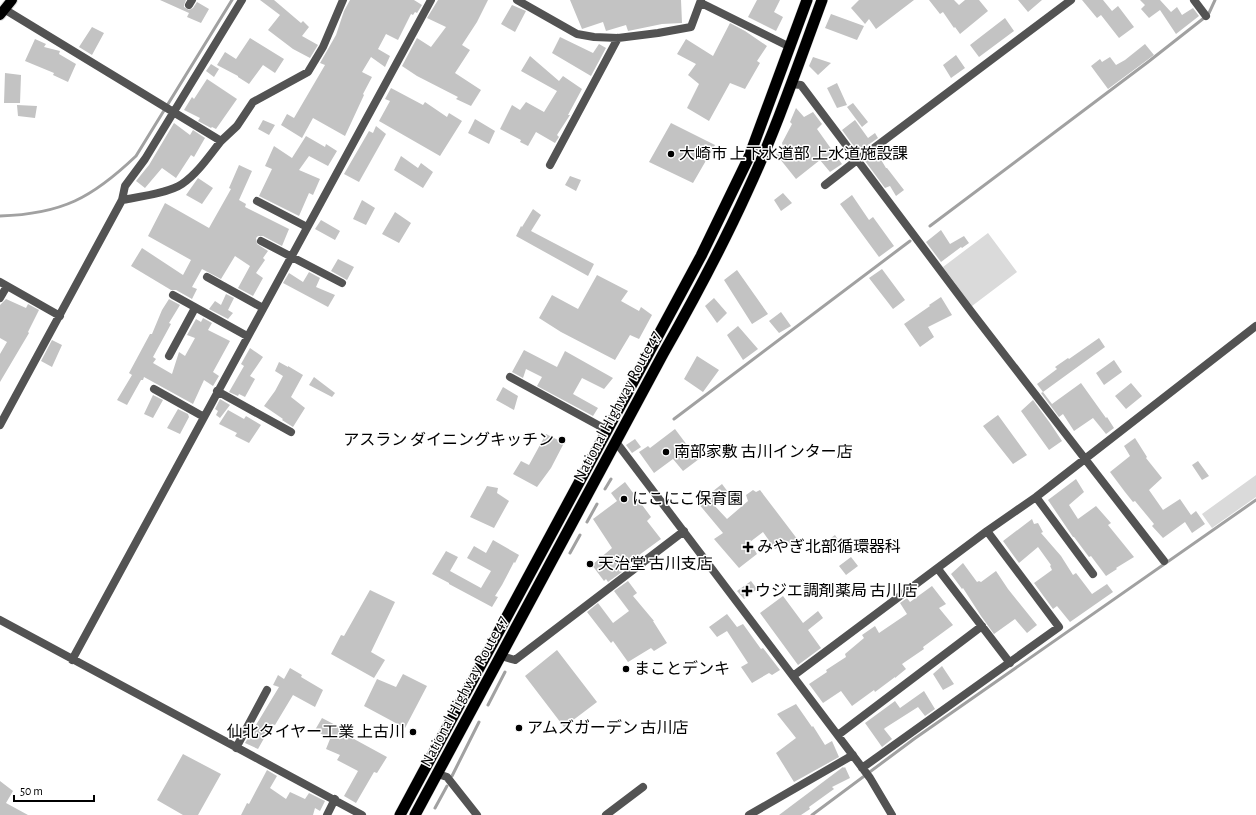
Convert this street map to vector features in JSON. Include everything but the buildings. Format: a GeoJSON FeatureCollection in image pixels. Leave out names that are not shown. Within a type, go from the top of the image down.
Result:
{"type":"FeatureCollection","features":[{"type":"Feature","properties":{"kind":"highway","name":"National Highway Route 47"},"geometry":{"type":"LineString","coordinates":[[400,815],[700,256],[748,157],[807,0]]}},
{"type":"Feature","properties":{"kind":"highway","name":"National Highway Route 47"},"geometry":{"type":"LineString","coordinates":[[415,815],[692,304],[747,193],[791,84],[822,0]]}},
{"type":"Feature","properties":{"kind":"main road"},"geometry":{"type":"LineString","coordinates":[[2,12],[12,0]]}},
{"type":"Feature","properties":{"kind":"street"},"geometry":{"type":"LineString","coordinates":[[0,425],[122,200],[125,186],[145,159],[168,109],[242,0]]}},
{"type":"Feature","properties":{"kind":"street"},"geometry":{"type":"LineString","coordinates":[[122,200],[165,191],[180,185],[197,172],[221,141],[237,126],[253,102],[308,72],[323,47],[343,0]]}},
{"type":"Feature","properties":{"kind":"street"},"geometry":{"type":"LineString","coordinates":[[72,660],[431,0]]}},
{"type":"Feature","properties":{"kind":"street"},"geometry":{"type":"LineString","coordinates":[[517,0],[577,34],[594,37],[618,38],[691,27],[701,1],[790,47]]}},
{"type":"Feature","properties":{"kind":"street"},"geometry":{"type":"LineString","coordinates":[[825,185],[1071,0]]}},
{"type":"Feature","properties":{"kind":"street"},"geometry":{"type":"LineString","coordinates":[[1194,0],[1206,16]]}},
{"type":"Feature","properties":{"kind":"street"},"geometry":{"type":"LineString","coordinates":[[2,12],[221,141]]}},
{"type":"Feature","properties":{"kind":"street"},"geometry":{"type":"LineString","coordinates":[[550,165],[618,38]]}},
{"type":"Feature","properties":{"kind":"street"},"geometry":{"type":"LineString","coordinates":[[791,84],[801,85],[977,320],[1164,561]]}},
{"type":"Feature","properties":{"kind":"street"},"geometry":{"type":"LineString","coordinates":[[257,201],[307,227]]}},
{"type":"Feature","properties":{"kind":"street"},"geometry":{"type":"LineString","coordinates":[[261,240],[342,283]]}},
{"type":"Feature","properties":{"kind":"street"},"geometry":{"type":"LineString","coordinates":[[207,278],[263,308]]}},
{"type":"Feature","properties":{"kind":"street"},"geometry":{"type":"LineString","coordinates":[[0,298],[3,284],[60,316]]}},
{"type":"Feature","properties":{"kind":"street"},"geometry":{"type":"LineString","coordinates":[[173,295],[247,336]]}},
{"type":"Feature","properties":{"kind":"street"},"geometry":{"type":"LineString","coordinates":[[168,356],[195,308]]}},
{"type":"Feature","properties":{"kind":"street"},"geometry":{"type":"LineString","coordinates":[[793,676],[987,531],[1036,497],[1256,326]]}},
{"type":"Feature","properties":{"kind":"street"},"geometry":{"type":"LineString","coordinates":[[510,377],[607,430]]}},
{"type":"Feature","properties":{"kind":"street"},"geometry":{"type":"LineString","coordinates":[[154,389],[204,417]]}},
{"type":"Feature","properties":{"kind":"street"},"geometry":{"type":"LineString","coordinates":[[217,392],[290,432]]}},
{"type":"Feature","properties":{"kind":"street"},"geometry":{"type":"LineString","coordinates":[[616,442],[870,778],[892,815]]}},
{"type":"Feature","properties":{"kind":"street"},"geometry":{"type":"LineString","coordinates":[[1036,497],[1093,574]]}},
{"type":"Feature","properties":{"kind":"street"},"geometry":{"type":"LineString","coordinates":[[501,656],[515,660],[684,531]]}},
{"type":"Feature","properties":{"kind":"street"},"geometry":{"type":"LineString","coordinates":[[863,769],[1059,628],[987,531]]}},
{"type":"Feature","properties":{"kind":"street"},"geometry":{"type":"LineString","coordinates":[[938,568],[1010,663]]}},
{"type":"Feature","properties":{"kind":"street"},"geometry":{"type":"LineString","coordinates":[[0,620],[362,815]]}},
{"type":"Feature","properties":{"kind":"street"},"geometry":{"type":"LineString","coordinates":[[838,735],[982,626]]}},
{"type":"Feature","properties":{"kind":"street"},"geometry":{"type":"LineString","coordinates":[[236,748],[267,690]]}},
{"type":"Feature","properties":{"kind":"street"},"geometry":{"type":"LineString","coordinates":[[749,815],[853,756]]}},
{"type":"Feature","properties":{"kind":"street"},"geometry":{"type":"LineString","coordinates":[[438,774],[447,777],[477,815]]}},
{"type":"Feature","properties":{"kind":"street"},"geometry":{"type":"LineString","coordinates":[[606,815],[643,787]]}},
{"type":"Feature","properties":{"kind":"street"},"geometry":{"type":"LineString","coordinates":[[327,815],[334,799]]}},
{"type":"Feature","properties":{"kind":"shaded area"},"geometry":{"type":"Polygon","coordinates":[[[988,233],[1017,272],[972,306],[943,267],[988,233]]]}},
{"type":"Feature","properties":{"kind":"shaded area"},"geometry":{"type":"Polygon","coordinates":[[[1256,475],[1256,497],[1212,528],[1202,514],[1256,475]]]}},
{"type":"Feature","properties":{"kind":"waterway"},"geometry":{"type":"LineString","coordinates":[[0,216],[22,215],[59,207],[90,193],[120,171],[136,156],[232,0]]}},
{"type":"Feature","properties":{"kind":"waterway"},"geometry":{"type":"LineString","coordinates":[[1209,13],[1215,0]]}},
{"type":"Feature","properties":{"kind":"waterway"},"geometry":{"type":"LineString","coordinates":[[930,226],[1204,18]]}},
{"type":"Feature","properties":{"kind":"waterway"},"geometry":{"type":"LineString","coordinates":[[674,419],[910,241]]}},
{"type":"Feature","properties":{"kind":"waterway"},"geometry":{"type":"LineString","coordinates":[[605,489],[611,479]]}},
{"type":"Feature","properties":{"kind":"waterway"},"geometry":{"type":"LineString","coordinates":[[812,815],[914,739],[1256,500]]}},
{"type":"Feature","properties":{"kind":"waterway"},"geometry":{"type":"LineString","coordinates":[[587,522],[597,504]]}},
{"type":"Feature","properties":{"kind":"waterway"},"geometry":{"type":"LineString","coordinates":[[570,553],[580,535]]}},
{"type":"Feature","properties":{"kind":"waterway"},"geometry":{"type":"LineString","coordinates":[[488,705],[505,672]]}},
{"type":"Feature","properties":{"kind":"waterway"},"geometry":{"type":"LineString","coordinates":[[452,776],[479,722]]}},
{"type":"Feature","properties":{"kind":"waterway"},"geometry":{"type":"LineString","coordinates":[[435,808],[447,786]]}},
{"type":"Feature","properties":{"kind":"place","name":"大崎市 上下水道部 上水道施設課"},"geometry":{"type":"Point","coordinates":[671,154]}},
{"type":"Feature","properties":{"kind":"place","name":"アスラン ダイニングキッチン"},"geometry":{"type":"Point","coordinates":[562,440]}},
{"type":"Feature","properties":{"kind":"place","name":"南部家敷 古川インター店"},"geometry":{"type":"Point","coordinates":[666,452]}},
{"type":"Feature","properties":{"kind":"place","name":"にこにこ保育園"},"geometry":{"type":"Point","coordinates":[624,499]}},
{"type":"Feature","properties":{"kind":"place","name":"みやぎ北部循環器科"},"geometry":{"type":"Point","coordinates":[748,547]}},
{"type":"Feature","properties":{"kind":"place","name":"天治堂 古川支店"},"geometry":{"type":"Point","coordinates":[590,564]}},
{"type":"Feature","properties":{"kind":"place","name":"ウジエ調剤薬局 古川店"},"geometry":{"type":"Point","coordinates":[747,591]}},
{"type":"Feature","properties":{"kind":"place","name":"まことデンキ"},"geometry":{"type":"Point","coordinates":[626,669]}},
{"type":"Feature","properties":{"kind":"place","name":"アムズガーデン 古川店"},"geometry":{"type":"Point","coordinates":[519,728]}},
{"type":"Feature","properties":{"kind":"place","name":"仙北タイヤー工業 上古川"},"geometry":{"type":"Point","coordinates":[413,732]}}]}
